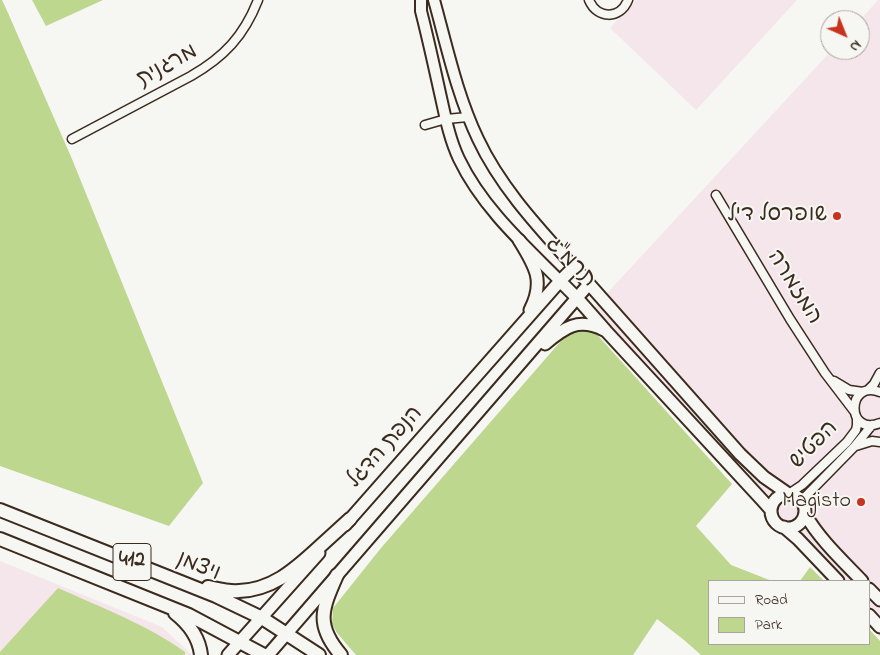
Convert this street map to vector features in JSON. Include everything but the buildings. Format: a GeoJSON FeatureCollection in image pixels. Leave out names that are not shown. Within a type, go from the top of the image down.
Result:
{"type":"FeatureCollection","features":[{"type":"Feature","properties":{"kind":"main road"},"geometry":{"type":"LineString","coordinates":[[519,240],[531,260],[537,279],[538,290],[536,299],[524,322]]}},
{"type":"Feature","properties":{"kind":"main road","name":"הנפת הדגל"},"geometry":{"type":"LineString","coordinates":[[228,655],[574,267]]}},
{"type":"Feature","properties":{"kind":"main road","name":"תרמ\"ג"},"geometry":{"type":"LineString","coordinates":[[574,267],[740,454],[764,477],[788,493]]}},
{"type":"Feature","properties":{"kind":"main road","name":"תרמ\"ג"},"geometry":{"type":"LineString","coordinates":[[560,281],[578,298],[606,331],[771,510]]}},
{"type":"Feature","properties":{"kind":"main road","name":"הנפת הדגל"},"geometry":{"type":"LineString","coordinates":[[266,655],[287,634],[589,284]]}},
{"type":"Feature","properties":{"kind":"main road"},"geometry":{"type":"LineString","coordinates":[[513,372],[551,339],[572,325],[586,323],[606,331]]}},
{"type":"Feature","properties":{"kind":"main road"},"geometry":{"type":"LineString","coordinates":[[784,527],[793,527],[804,518],[805,508],[802,500],[795,494],[788,493],[778,497],[774,501],[771,510],[772,515],[776,523],[798,539],[837,580]]}},
{"type":"Feature","properties":{"kind":"main road","name":"ויצמן"},"geometry":{"type":"LineString","coordinates":[[0,510],[216,596],[262,618],[319,655]]}},
{"type":"Feature","properties":{"kind":"main road"},"geometry":{"type":"LineString","coordinates":[[805,514],[821,538],[861,580]]}},
{"type":"Feature","properties":{"kind":"main road"},"geometry":{"type":"LineString","coordinates":[[171,578],[230,591],[265,587],[290,574],[350,519]]}},
{"type":"Feature","properties":{"kind":"main road","name":"412"},"geometry":{"type":"LineString","coordinates":[[0,539],[189,615],[266,655]]}},
{"type":"Feature","properties":{"kind":"main road"},"geometry":{"type":"LineString","coordinates":[[337,575],[324,607],[324,627],[328,638],[341,655]]}},
{"type":"Feature","properties":{"kind":"main road"},"geometry":{"type":"LineString","coordinates":[[870,589],[880,600]]}},
{"type":"Feature","properties":{"kind":"main road"},"geometry":{"type":"LineString","coordinates":[[165,606],[183,619],[191,629],[200,647],[201,655]]}},
{"type":"Feature","properties":{"kind":"main road"},"geometry":{"type":"LineString","coordinates":[[870,616],[880,627]]}},
{"type":"Feature","properties":{"kind":"street","name":"מרגנית"},"geometry":{"type":"LineString","coordinates":[[72,138],[207,67],[229,48],[240,35],[250,19],[258,0]]}},
{"type":"Feature","properties":{"kind":"street","name":"תרמ\"ג"},"geometry":{"type":"LineString","coordinates":[[421,0],[450,137],[459,159],[488,204],[519,240],[560,281]]}},
{"type":"Feature","properties":{"kind":"street","name":"תרמ\"ג"},"geometry":{"type":"LineString","coordinates":[[434,0],[459,91],[478,139],[497,173],[525,212],[574,267]]}},
{"type":"Feature","properties":{"kind":"street"},"geometry":{"type":"LineString","coordinates":[[589,0],[596,10],[608,15],[615,14],[621,10],[628,0]]}},
{"type":"Feature","properties":{"kind":"street"},"geometry":{"type":"LineString","coordinates":[[425,125],[446,119],[468,117]]}},
{"type":"Feature","properties":{"kind":"street","name":"המזמרה"},"geometry":{"type":"LineString","coordinates":[[716,195],[790,319],[825,373],[856,415]]}},
{"type":"Feature","properties":{"kind":"street","name":"המזמרה"},"geometry":{"type":"LineString","coordinates":[[825,373],[840,386],[849,390],[873,390],[880,392]]}},
{"type":"Feature","properties":{"kind":"street"},"geometry":{"type":"LineString","coordinates":[[866,391],[874,384],[880,373]]}},
{"type":"Feature","properties":{"kind":"street","name":"הפטיש"},"geometry":{"type":"LineString","coordinates":[[788,493],[802,485],[847,442],[856,430],[854,406],[856,398],[866,391]]}},
{"type":"Feature","properties":{"kind":"street"},"geometry":{"type":"LineString","coordinates":[[856,415],[864,424],[876,426]]}},
{"type":"Feature","properties":{"kind":"street","name":"הפטיש"},"geometry":{"type":"LineString","coordinates":[[802,500],[876,426]]}},
{"type":"Feature","properties":{"kind":"street"},"geometry":{"type":"LineString","coordinates":[[854,447],[866,442],[880,442]]}},
{"type":"Feature","properties":{"kind":"shaded area"},"geometry":{"type":"Polygon","coordinates":[[[636,0],[797,0],[696,110],[610,28],[636,0]]]}},
{"type":"Feature","properties":{"kind":"shaded area"},"geometry":{"type":"Polygon","coordinates":[[[880,0],[880,637],[870,626],[870,580],[828,580],[586,316],[823,60],[870,60],[869,10],[880,0]]]}},
{"type":"Feature","properties":{"kind":"shaded area"},"geometry":{"type":"Polygon","coordinates":[[[0,561],[162,627],[192,655],[0,655],[0,561]]]}},
{"type":"Feature","properties":{"kind":"green space"},"geometry":{"type":"Polygon","coordinates":[[[0,0],[2,0],[8,13],[72,159],[203,483],[169,526],[0,466],[0,0]]]}},
{"type":"Feature","properties":{"kind":"green space"},"geometry":{"type":"Polygon","coordinates":[[[32,0],[103,0],[46,26],[32,0]]]}},
{"type":"Feature","properties":{"kind":"green space"},"geometry":{"type":"Polygon","coordinates":[[[578,326],[592,329],[732,484],[696,526],[731,565],[769,580],[708,580],[708,645],[870,645],[870,630],[880,641],[880,655],[701,655],[657,619],[633,655],[356,655],[337,633],[332,624],[333,608],[381,548],[567,334],[578,326]]]}},
{"type":"Feature","properties":{"kind":"green space"},"geometry":{"type":"Polygon","coordinates":[[[810,567],[823,580],[801,580],[810,567]]]}},
{"type":"Feature","properties":{"kind":"green space"},"geometry":{"type":"Polygon","coordinates":[[[58,588],[140,625],[171,642],[185,652],[185,655],[0,655],[0,652],[58,588]]]}},
{"type":"Feature","properties":{"kind":"place","name":"שופרסל דיל"},"geometry":{"type":"Point","coordinates":[837,216]}},
{"type":"Feature","properties":{"kind":"place","name":"Magisto"},"geometry":{"type":"Point","coordinates":[861,502]}}]}
